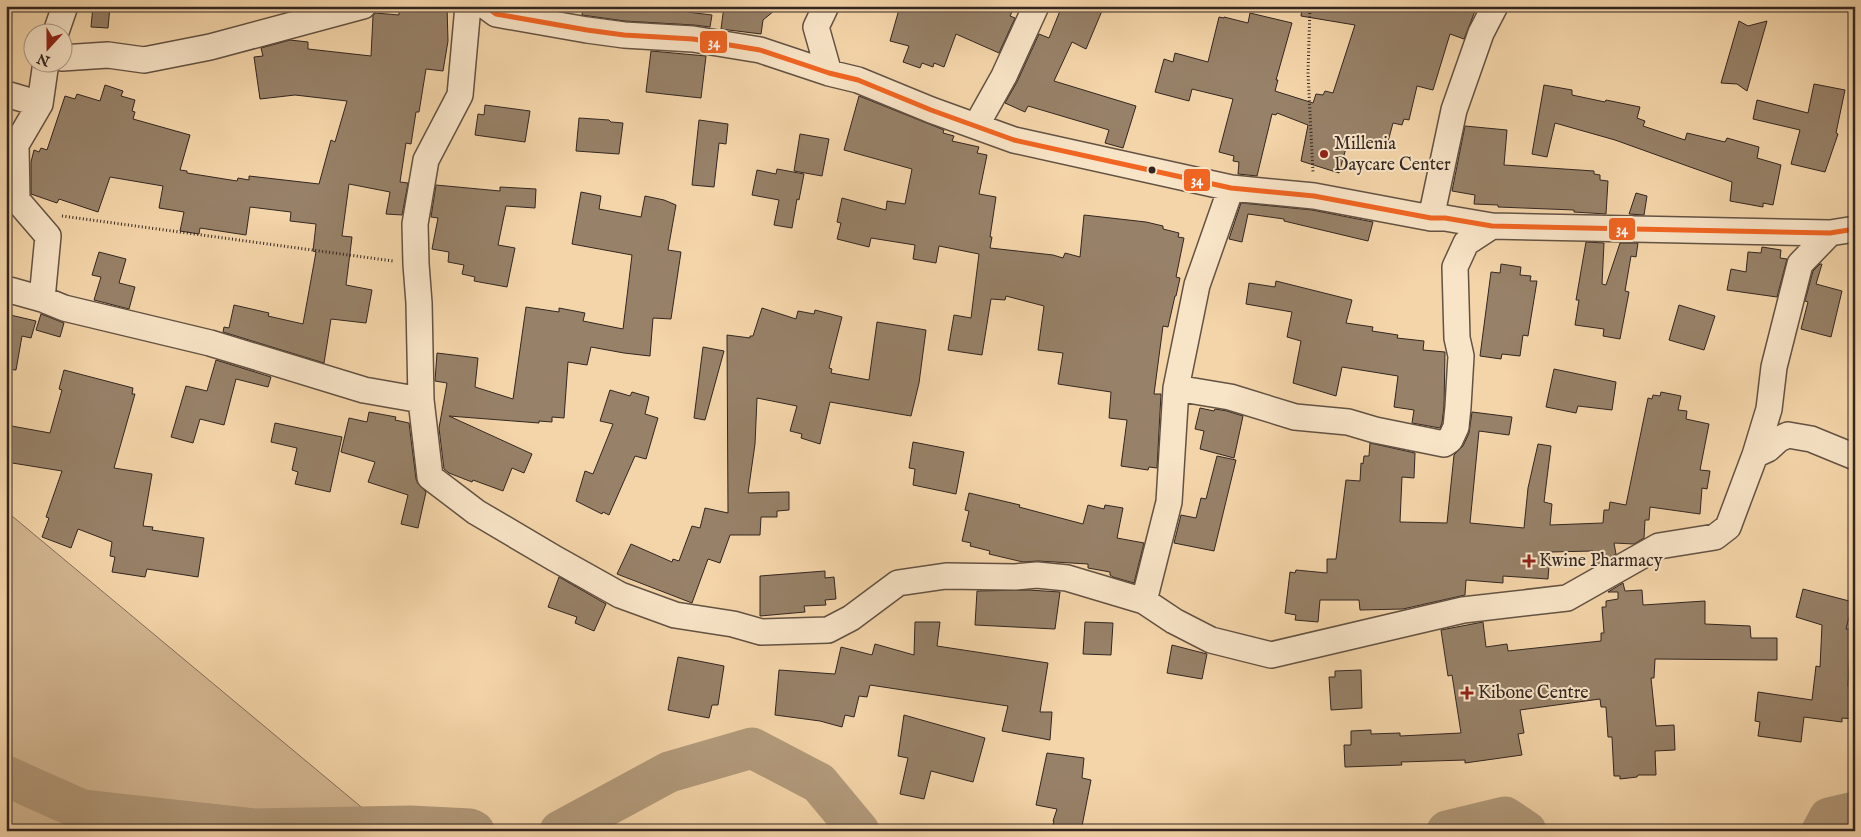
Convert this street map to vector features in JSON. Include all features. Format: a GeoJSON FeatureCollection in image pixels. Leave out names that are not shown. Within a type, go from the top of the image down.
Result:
{"type":"FeatureCollection","features":[{"type":"Feature","properties":{"kind":"street"},"geometry":{"type":"LineString","coordinates":[[59,22],[65,6]]}},
{"type":"Feature","properties":{"kind":"street"},"geometry":{"type":"LineString","coordinates":[[72,57],[108,55],[144,60],[210,47],[363,6]]}},
{"type":"Feature","properties":{"kind":"street"},"geometry":{"type":"LineString","coordinates":[[468,6],[460,95],[426,160],[415,224],[416,264],[420,303],[421,400],[430,477],[476,512],[620,595],[675,615],[734,624],[761,632],[828,630],[851,618],[898,583],[946,576],[1015,577],[1037,575],[1067,578],[1144,601],[1174,621],[1211,640],[1271,655],[1463,610],[1567,598],[1659,546],[1715,537],[1728,527],[1755,455],[1769,409],[1774,367],[1800,264],[1830,233]]}},
{"type":"Feature","properties":{"kind":"street"},"geometry":{"type":"LineString","coordinates":[[485,6],[496,14],[587,30],[693,39],[760,50],[829,74],[858,80],[931,110],[1014,140],[1231,188],[1314,196],[1431,218],[1444,218],[1492,226],[1830,233],[1855,229]]}},
{"type":"Feature","properties":{"kind":"street"},"geometry":{"type":"LineString","coordinates":[[826,6],[816,27],[829,74]]}},
{"type":"Feature","properties":{"kind":"street"},"geometry":{"type":"LineString","coordinates":[[976,126],[1004,76],[1036,6]]}},
{"type":"Feature","properties":{"kind":"street"},"geometry":{"type":"LineString","coordinates":[[1431,218],[1454,110],[1481,33],[1494,6]]}},
{"type":"Feature","properties":{"kind":"street"},"geometry":{"type":"LineString","coordinates":[[42,299],[48,236],[17,200],[16,145],[40,104],[45,72]]}},
{"type":"Feature","properties":{"kind":"street"},"geometry":{"type":"LineString","coordinates":[[6,94],[40,104]]}},
{"type":"Feature","properties":{"kind":"street"},"geometry":{"type":"LineString","coordinates":[[1144,601],[1169,502],[1176,388],[1197,285],[1231,188]]}},
{"type":"Feature","properties":{"kind":"street"},"geometry":{"type":"LineString","coordinates":[[1176,388],[1230,397],[1295,417],[1348,422],[1375,430],[1444,444],[1450,440],[1456,427],[1458,407],[1461,356],[1457,338],[1455,267],[1466,243],[1492,226]]}},
{"type":"Feature","properties":{"kind":"street"},"geometry":{"type":"LineString","coordinates":[[6,289],[42,299],[64,308],[210,343],[364,390],[421,400]]}},
{"type":"Feature","properties":{"kind":"street"},"geometry":{"type":"LineString","coordinates":[[1755,455],[1788,435],[1811,439],[1855,457]]}},
{"type":"Feature","properties":{"kind":"path"},"geometry":{"type":"LineString","coordinates":[[1310,6],[1308,73],[1314,196]]}},
{"type":"Feature","properties":{"kind":"path"},"geometry":{"type":"LineString","coordinates":[[57,215],[416,264]]}},
{"type":"Feature","properties":{"kind":"shaded area"},"geometry":{"type":"Polygon","coordinates":[[[6,511],[390,831],[6,831],[6,511]]]}},
{"type":"Feature","properties":{"kind":"building"},"geometry":{"type":"Polygon","coordinates":[[[93,6],[110,6],[108,28],[91,27],[93,6]]]}},
{"type":"Feature","properties":{"kind":"building"},"geometry":{"type":"Polygon","coordinates":[[[399,6],[447,6],[448,41],[443,71],[426,69],[419,112],[416,112],[411,144],[406,143],[400,182],[408,183],[402,215],[386,214],[390,192],[349,184],[342,236],[352,237],[346,285],[372,290],[366,323],[331,319],[324,363],[223,332],[224,327],[229,328],[234,305],[269,313],[268,316],[303,324],[316,252],[313,251],[316,224],[290,221],[291,212],[250,207],[246,235],[200,228],[199,234],[180,231],[184,212],[159,208],[163,186],[110,177],[98,212],[59,199],[57,203],[31,194],[31,162],[34,150],[39,152],[41,148],[47,150],[65,96],[75,99],[77,94],[100,101],[105,85],[123,91],[121,96],[135,100],[132,111],[135,112],[133,119],[190,135],[180,170],[187,171],[187,173],[237,181],[238,178],[249,180],[249,176],[319,184],[331,140],[335,142],[347,101],[295,95],[260,99],[254,57],[263,56],[261,48],[290,40],[308,42],[308,49],[371,56],[373,16],[375,13],[399,15],[399,6]]]}},
{"type":"Feature","properties":{"kind":"building"},"geometry":{"type":"Polygon","coordinates":[[[583,6],[687,6],[687,12],[712,15],[710,27],[625,21],[582,15],[583,6]]]}},
{"type":"Feature","properties":{"kind":"building"},"geometry":{"type":"Polygon","coordinates":[[[724,6],[780,6],[763,20],[761,34],[721,29],[724,6]]]}},
{"type":"Feature","properties":{"kind":"building"},"geometry":{"type":"Polygon","coordinates":[[[900,6],[1015,6],[1010,16],[1015,18],[999,53],[956,34],[944,67],[934,63],[933,67],[922,63],[920,68],[903,62],[909,46],[890,41],[900,6]]]}},
{"type":"Feature","properties":{"kind":"building"},"geometry":{"type":"Polygon","coordinates":[[[1062,6],[1104,6],[1086,49],[1072,42],[1054,81],[1136,106],[1123,148],[1105,143],[1109,130],[1028,106],[1025,112],[1005,103],[1039,34],[1049,38],[1062,6]]]}},
{"type":"Feature","properties":{"kind":"building"},"geometry":{"type":"Polygon","coordinates":[[[1302,6],[1477,6],[1464,39],[1450,34],[1433,90],[1417,86],[1409,120],[1404,119],[1402,125],[1393,123],[1386,149],[1365,144],[1364,146],[1348,141],[1339,173],[1301,161],[1308,125],[1277,113],[1276,115],[1272,114],[1257,176],[1238,174],[1239,162],[1233,161],[1234,156],[1219,152],[1233,99],[1192,89],[1189,101],[1155,92],[1164,59],[1173,62],[1175,53],[1208,62],[1219,17],[1248,23],[1250,13],[1292,23],[1276,80],[1278,80],[1275,91],[1313,103],[1316,94],[1323,95],[1325,91],[1333,93],[1355,25],[1301,16],[1302,6]]]}},
{"type":"Feature","properties":{"kind":"building"},"geometry":{"type":"Polygon","coordinates":[[[1739,21],[1748,26],[1767,21],[1747,91],[1737,84],[1721,83],[1739,21]]]}},
{"type":"Feature","properties":{"kind":"building"},"geometry":{"type":"Polygon","coordinates":[[[651,51],[706,56],[701,98],[646,92],[651,51]]]}},
{"type":"Feature","properties":{"kind":"building"},"geometry":{"type":"Polygon","coordinates":[[[1814,84],[1845,90],[1836,133],[1838,134],[1825,172],[1791,164],[1800,130],[1753,119],[1757,100],[1808,113],[1814,84]]]}},
{"type":"Feature","properties":{"kind":"building"},"geometry":{"type":"Polygon","coordinates":[[[1544,85],[1572,90],[1572,95],[1640,107],[1637,118],[1645,121],[1643,126],[1685,140],[1687,133],[1725,142],[1727,138],[1759,147],[1757,158],[1781,165],[1773,205],[1763,203],[1763,207],[1730,201],[1732,182],[1615,140],[1555,123],[1547,157],[1532,154],[1544,85]]]}},
{"type":"Feature","properties":{"kind":"building"},"geometry":{"type":"Polygon","coordinates":[[[859,96],[944,130],[943,133],[954,136],[952,141],[979,147],[977,153],[987,155],[979,194],[996,197],[990,248],[1053,255],[1063,258],[1065,253],[1080,257],[1084,215],[1146,222],[1163,226],[1163,229],[1179,233],[1178,237],[1184,238],[1176,277],[1180,278],[1176,296],[1168,327],[1163,326],[1154,394],[1161,394],[1157,468],[1149,467],[1148,470],[1121,466],[1127,420],[1109,418],[1111,392],[1058,384],[1063,353],[1038,350],[1044,306],[1006,296],[1005,300],[991,299],[982,355],[948,350],[954,315],[971,318],[979,254],[939,246],[936,263],[913,259],[915,245],[871,238],[869,247],[837,239],[841,223],[837,222],[842,198],[886,210],[887,201],[905,204],[912,169],[844,150],[859,96]]]}},
{"type":"Feature","properties":{"kind":"building"},"geometry":{"type":"Polygon","coordinates":[[[485,105],[530,111],[525,142],[475,135],[478,114],[484,115],[485,105]]]}},
{"type":"Feature","properties":{"kind":"building"},"geometry":{"type":"Polygon","coordinates":[[[579,118],[623,123],[619,154],[576,151],[579,118]]]}},
{"type":"Feature","properties":{"kind":"building"},"geometry":{"type":"Polygon","coordinates":[[[699,120],[728,124],[726,144],[719,143],[714,187],[692,185],[699,120]]]}},
{"type":"Feature","properties":{"kind":"building"},"geometry":{"type":"Polygon","coordinates":[[[1465,126],[1507,130],[1504,165],[1594,171],[1594,174],[1600,175],[1600,180],[1608,181],[1606,214],[1574,212],[1574,210],[1498,207],[1498,205],[1474,204],[1475,195],[1452,191],[1465,126]]]}},
{"type":"Feature","properties":{"kind":"building"},"geometry":{"type":"Polygon","coordinates":[[[800,134],[829,139],[822,176],[794,171],[800,134]]]}},
{"type":"Feature","properties":{"kind":"building"},"geometry":{"type":"Polygon","coordinates":[[[777,169],[804,174],[792,228],[774,225],[779,200],[752,195],[757,170],[776,174],[777,169]]]}},
{"type":"Feature","properties":{"kind":"building"},"geometry":{"type":"Polygon","coordinates":[[[436,185],[500,191],[500,187],[536,189],[535,208],[506,206],[498,245],[515,248],[507,287],[474,281],[475,277],[462,274],[464,265],[448,262],[449,252],[432,249],[438,218],[431,217],[436,185]]]}},
{"type":"Feature","properties":{"kind":"building"},"geometry":{"type":"Polygon","coordinates":[[[581,192],[601,196],[599,209],[641,217],[645,196],[676,205],[668,250],[681,252],[671,319],[653,318],[650,356],[591,347],[587,365],[568,362],[564,418],[552,417],[552,422],[539,421],[539,423],[449,416],[532,454],[524,473],[512,468],[503,491],[449,473],[444,469],[439,428],[447,383],[435,381],[437,353],[478,358],[475,387],[513,399],[526,307],[559,312],[559,308],[585,313],[583,321],[623,329],[632,255],[572,244],[581,192]]]}},
{"type":"Feature","properties":{"kind":"building"},"geometry":{"type":"Polygon","coordinates":[[[1636,193],[1647,196],[1644,215],[1629,214],[1636,193]]]}},
{"type":"Feature","properties":{"kind":"building"},"geometry":{"type":"Polygon","coordinates":[[[1241,203],[1312,210],[1373,222],[1368,241],[1284,221],[1284,219],[1248,214],[1242,242],[1229,239],[1241,203]]]}},
{"type":"Feature","properties":{"kind":"building"},"geometry":{"type":"Polygon","coordinates":[[[1586,242],[1604,243],[1602,284],[1606,285],[1620,243],[1638,243],[1636,257],[1631,256],[1625,291],[1629,292],[1620,339],[1603,336],[1604,329],[1575,325],[1579,300],[1576,300],[1586,242]]]}},
{"type":"Feature","properties":{"kind":"building"},"geometry":{"type":"Polygon","coordinates":[[[1762,247],[1781,250],[1780,258],[1787,259],[1777,297],[1727,290],[1731,269],[1746,272],[1748,252],[1761,253],[1762,247]]]}},
{"type":"Feature","properties":{"kind":"building"},"geometry":{"type":"Polygon","coordinates":[[[99,252],[126,259],[119,283],[135,287],[129,309],[94,300],[101,277],[92,275],[99,252]]]}},
{"type":"Feature","properties":{"kind":"building"},"geometry":{"type":"Polygon","coordinates":[[[1501,264],[1521,267],[1520,275],[1531,276],[1530,281],[1537,281],[1528,336],[1523,335],[1520,356],[1502,354],[1501,359],[1480,356],[1491,272],[1500,273],[1501,264]]]}},
{"type":"Feature","properties":{"kind":"building"},"geometry":{"type":"Polygon","coordinates":[[[1822,264],[1816,284],[1842,291],[1831,337],[1801,329],[1808,302],[1805,301],[1813,271],[1822,264]]]}},
{"type":"Feature","properties":{"kind":"building"},"geometry":{"type":"Polygon","coordinates":[[[1276,281],[1352,300],[1346,323],[1373,327],[1372,331],[1398,335],[1397,338],[1424,341],[1423,350],[1445,352],[1444,406],[1440,428],[1412,423],[1414,410],[1394,407],[1398,376],[1342,367],[1336,396],[1293,383],[1301,341],[1287,337],[1292,312],[1246,304],[1249,283],[1275,287],[1276,281]]]}},
{"type":"Feature","properties":{"kind":"building"},"geometry":{"type":"Polygon","coordinates":[[[1679,305],[1715,316],[1704,350],[1669,340],[1679,305]]]}},
{"type":"Feature","properties":{"kind":"building"},"geometry":{"type":"Polygon","coordinates":[[[762,308],[796,319],[798,311],[814,314],[815,310],[842,317],[829,368],[832,369],[831,373],[869,380],[877,322],[926,330],[919,383],[911,416],[830,402],[820,444],[801,438],[802,434],[790,431],[797,406],[757,398],[755,444],[748,493],[789,492],[789,510],[777,511],[777,517],[761,517],[760,535],[730,535],[720,563],[708,559],[692,603],[617,574],[631,544],[672,562],[673,559],[679,561],[692,526],[700,528],[705,508],[728,513],[727,335],[750,338],[750,336],[753,336],[762,308]]]}},
{"type":"Feature","properties":{"kind":"building"},"geometry":{"type":"Polygon","coordinates":[[[6,314],[36,321],[31,338],[22,336],[16,370],[6,369],[6,314]]]}},
{"type":"Feature","properties":{"kind":"building"},"geometry":{"type":"Polygon","coordinates":[[[41,314],[64,323],[60,337],[36,330],[41,314]]]}},
{"type":"Feature","properties":{"kind":"building"},"geometry":{"type":"Polygon","coordinates":[[[703,347],[724,351],[705,420],[694,418],[703,347]]]}},
{"type":"Feature","properties":{"kind":"building"},"geometry":{"type":"Polygon","coordinates":[[[216,360],[271,377],[268,387],[236,379],[224,425],[200,419],[193,443],[171,437],[186,386],[207,391],[216,360]]]}},
{"type":"Feature","properties":{"kind":"building"},"geometry":{"type":"Polygon","coordinates":[[[1554,369],[1616,382],[1612,410],[1578,406],[1576,413],[1546,407],[1554,369]]]}},
{"type":"Feature","properties":{"kind":"building"},"geometry":{"type":"Polygon","coordinates":[[[64,370],[133,388],[132,394],[135,394],[114,468],[152,474],[143,526],[153,527],[152,530],[204,538],[198,577],[147,569],[145,577],[112,572],[115,557],[110,556],[112,542],[78,529],[71,548],[42,537],[49,518],[46,517],[62,471],[6,462],[6,425],[50,433],[62,390],[59,389],[64,370]]]}},
{"type":"Feature","properties":{"kind":"building"},"geometry":{"type":"Polygon","coordinates":[[[610,390],[630,396],[632,392],[649,397],[645,414],[658,418],[646,459],[635,456],[609,515],[603,512],[602,514],[576,501],[585,471],[593,474],[613,424],[600,421],[610,390]]]}},
{"type":"Feature","properties":{"kind":"building"},"geometry":{"type":"Polygon","coordinates":[[[1661,392],[1681,396],[1678,410],[1687,411],[1686,419],[1709,424],[1700,470],[1710,471],[1707,489],[1702,488],[1700,514],[1650,507],[1649,520],[1645,520],[1644,538],[1634,544],[1614,543],[1616,554],[1597,565],[1593,551],[1550,552],[1548,579],[1503,576],[1503,583],[1466,580],[1465,595],[1403,609],[1360,610],[1359,600],[1320,600],[1318,622],[1295,620],[1296,615],[1285,613],[1290,572],[1295,573],[1296,570],[1327,573],[1327,559],[1336,559],[1346,480],[1360,481],[1361,463],[1363,464],[1364,456],[1369,456],[1370,443],[1415,453],[1414,478],[1402,477],[1400,522],[1447,523],[1454,455],[1463,446],[1469,433],[1472,412],[1512,417],[1509,435],[1479,431],[1470,523],[1524,528],[1528,488],[1538,444],[1551,446],[1544,502],[1552,504],[1550,525],[1603,523],[1604,510],[1609,510],[1610,502],[1626,505],[1648,398],[1652,399],[1653,395],[1660,396],[1661,392]]]}},
{"type":"Feature","properties":{"kind":"building"},"geometry":{"type":"Polygon","coordinates":[[[1200,408],[1227,411],[1243,416],[1234,458],[1200,449],[1204,431],[1195,429],[1200,408]]]}},
{"type":"Feature","properties":{"kind":"building"},"geometry":{"type":"Polygon","coordinates":[[[369,412],[396,417],[395,420],[409,423],[416,479],[426,492],[418,528],[401,524],[408,495],[368,482],[375,462],[341,452],[349,418],[367,422],[369,412]]]}},
{"type":"Feature","properties":{"kind":"building"},"geometry":{"type":"Polygon","coordinates":[[[275,423],[342,437],[330,492],[295,484],[298,472],[292,470],[297,448],[271,442],[275,423]]]}},
{"type":"Feature","properties":{"kind":"building"},"geometry":{"type":"Polygon","coordinates":[[[913,442],[964,452],[956,494],[913,485],[915,469],[909,468],[913,442]]]}},
{"type":"Feature","properties":{"kind":"building"},"geometry":{"type":"Polygon","coordinates":[[[1217,456],[1236,460],[1214,551],[1174,543],[1181,515],[1196,518],[1201,498],[1206,499],[1217,456]]]}},
{"type":"Feature","properties":{"kind":"building"},"geometry":{"type":"Polygon","coordinates":[[[969,493],[1020,505],[1019,507],[1083,524],[1088,505],[1104,509],[1105,505],[1123,508],[1117,538],[1144,543],[1134,583],[1113,577],[1110,575],[1110,572],[1088,568],[1088,564],[1023,562],[989,554],[990,551],[970,546],[971,543],[962,541],[969,511],[965,510],[969,493]]]}},
{"type":"Feature","properties":{"kind":"building"},"geometry":{"type":"Polygon","coordinates":[[[825,571],[825,578],[834,577],[836,599],[825,600],[826,605],[804,606],[805,612],[760,616],[760,576],[825,571]]]}},
{"type":"Feature","properties":{"kind":"building"},"geometry":{"type":"Polygon","coordinates":[[[559,577],[606,604],[594,631],[575,623],[577,617],[548,607],[559,577]]]}},
{"type":"Feature","properties":{"kind":"building"},"geometry":{"type":"Polygon","coordinates":[[[1623,583],[1625,591],[1642,590],[1643,605],[1705,601],[1705,624],[1750,626],[1751,638],[1777,638],[1777,660],[1655,659],[1654,678],[1651,678],[1656,726],[1674,725],[1675,750],[1655,751],[1656,775],[1638,775],[1637,777],[1620,779],[1620,776],[1614,776],[1612,737],[1608,737],[1606,707],[1601,707],[1600,699],[1520,710],[1524,733],[1518,734],[1522,755],[1465,763],[1465,760],[1401,762],[1402,765],[1345,767],[1344,745],[1351,745],[1351,731],[1371,730],[1371,734],[1400,733],[1400,736],[1461,733],[1452,675],[1448,676],[1441,630],[1483,622],[1486,647],[1507,644],[1508,651],[1601,641],[1601,633],[1604,633],[1602,607],[1606,607],[1606,601],[1618,599],[1618,592],[1608,592],[1623,583]]]}},
{"type":"Feature","properties":{"kind":"building"},"geometry":{"type":"Polygon","coordinates":[[[1803,589],[1853,602],[1846,629],[1855,629],[1855,650],[1850,650],[1848,686],[1855,687],[1855,719],[1842,718],[1842,722],[1804,717],[1801,742],[1758,736],[1760,722],[1755,721],[1758,692],[1812,700],[1816,666],[1820,667],[1822,625],[1796,617],[1803,589]]]}},
{"type":"Feature","properties":{"kind":"building"},"geometry":{"type":"Polygon","coordinates":[[[1028,590],[1060,592],[1055,629],[975,625],[977,591],[1028,590]]]}},
{"type":"Feature","properties":{"kind":"building"},"geometry":{"type":"Polygon","coordinates":[[[915,622],[940,622],[937,646],[1048,663],[1040,712],[1052,712],[1050,740],[1002,731],[1008,706],[870,685],[867,697],[859,696],[854,717],[845,715],[842,727],[820,721],[775,715],[779,670],[835,674],[841,647],[872,655],[875,644],[914,655],[915,622]]]}},
{"type":"Feature","properties":{"kind":"building"},"geometry":{"type":"Polygon","coordinates":[[[1085,622],[1113,623],[1111,655],[1083,654],[1085,622]]]}},
{"type":"Feature","properties":{"kind":"building"},"geometry":{"type":"Polygon","coordinates":[[[1172,645],[1207,654],[1202,679],[1167,673],[1172,645]]]}},
{"type":"Feature","properties":{"kind":"building"},"geometry":{"type":"Polygon","coordinates":[[[678,657],[724,666],[718,705],[712,705],[709,718],[668,710],[678,657]]]}},
{"type":"Feature","properties":{"kind":"building"},"geometry":{"type":"Polygon","coordinates":[[[1361,670],[1362,708],[1331,710],[1329,677],[1335,677],[1335,671],[1361,670]]]}},
{"type":"Feature","properties":{"kind":"building"},"geometry":{"type":"Polygon","coordinates":[[[904,715],[985,738],[973,782],[931,771],[924,799],[900,794],[908,758],[898,756],[904,715]]]}},
{"type":"Feature","properties":{"kind":"building"},"geometry":{"type":"Polygon","coordinates":[[[1047,753],[1084,758],[1082,778],[1091,780],[1081,831],[1051,831],[1057,809],[1036,805],[1047,753]]]}},
{"type":"Feature","properties":{"kind":"waterway"},"geometry":{"type":"LineString","coordinates":[[560,831],[669,772],[752,748],[819,783],[859,831]]}},
{"type":"Feature","properties":{"kind":"waterway"},"geometry":{"type":"LineString","coordinates":[[6,776],[82,810],[254,829],[410,826],[470,829],[474,831]]}},
{"type":"Feature","properties":{"kind":"waterway"},"geometry":{"type":"LineString","coordinates":[[1822,831],[1829,818],[1855,812]]}},
{"type":"Feature","properties":{"kind":"waterway"},"geometry":{"type":"LineString","coordinates":[[1447,831],[1505,817],[1526,831]]}},
{"type":"Feature","properties":{"kind":"transit line","name":"34"},"geometry":{"type":"LineString","coordinates":[[485,6],[496,14],[587,30],[624,35],[693,39],[760,50],[829,73],[858,80],[931,110],[1014,140],[1231,188],[1314,196],[1431,218],[1445,218],[1492,226],[1830,233],[1855,229]]}},
{"type":"Feature","properties":{"kind":"place","name":"Millenia Daycare Center"},"geometry":{"type":"Point","coordinates":[1324,154]}},
{"type":"Feature","properties":{"kind":"place","name":"Kwine Pharmacy"},"geometry":{"type":"Point","coordinates":[1529,561]}},
{"type":"Feature","properties":{"kind":"place","name":"Kibone Centre"},"geometry":{"type":"Point","coordinates":[1467,693]}}]}
